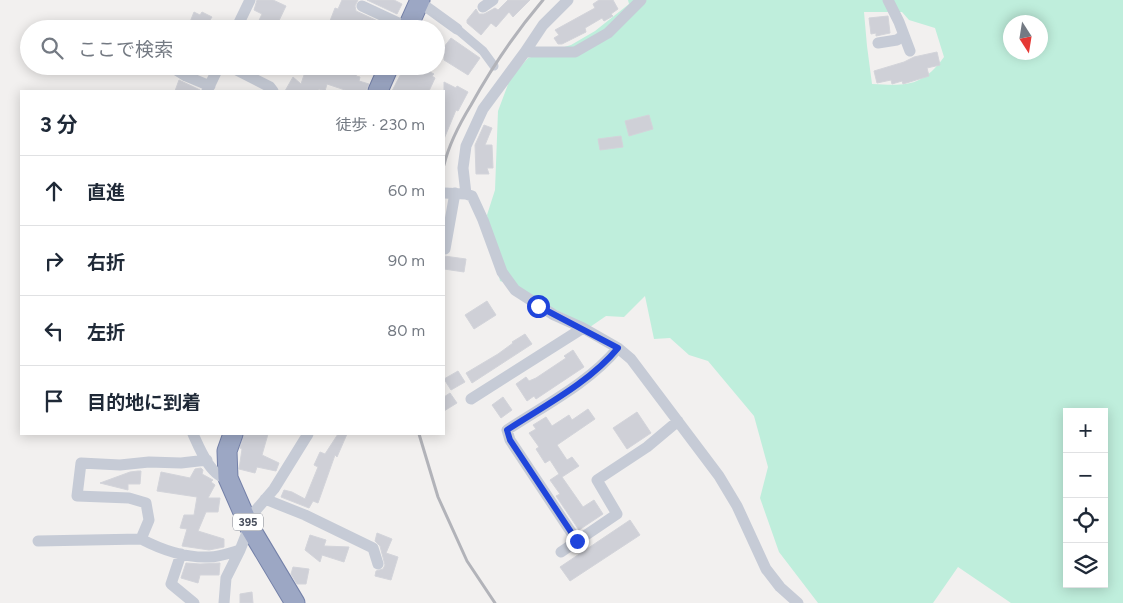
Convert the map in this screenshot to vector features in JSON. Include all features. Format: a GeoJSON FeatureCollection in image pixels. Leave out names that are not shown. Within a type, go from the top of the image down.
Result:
{"type":"FeatureCollection","features":[{"type":"Feature","properties":{"kind":"highway"},"geometry":{"type":"LineString","coordinates":[[411,20],[419,1]]}},
{"type":"Feature","properties":{"kind":"highway"},"geometry":{"type":"LineString","coordinates":[[378,90],[385,75]]}},
{"type":"Feature","properties":{"kind":"highway","name":"395"},"geometry":{"type":"LineString","coordinates":[[233,435],[227,451],[228,478],[249,526],[295,603]]}},
{"type":"Feature","properties":{"kind":"street"},"geometry":{"type":"LineString","coordinates":[[242,20],[250,0]]}},
{"type":"Feature","properties":{"kind":"street"},"geometry":{"type":"LineString","coordinates":[[483,7],[493,0]]}},
{"type":"Feature","properties":{"kind":"street"},"geometry":{"type":"LineString","coordinates":[[445,249],[455,193],[464,168],[466,146],[483,109],[543,25],[568,0]]}},
{"type":"Feature","properties":{"kind":"street"},"geometry":{"type":"LineString","coordinates":[[525,52],[575,52],[608,33],[641,0]]}},
{"type":"Feature","properties":{"kind":"street"},"geometry":{"type":"LineString","coordinates":[[888,0],[910,51]]}},
{"type":"Feature","properties":{"kind":"street"},"geometry":{"type":"LineString","coordinates":[[419,1],[445,20]]}},
{"type":"Feature","properties":{"kind":"street"},"geometry":{"type":"LineString","coordinates":[[362,6],[391,20]]}},
{"type":"Feature","properties":{"kind":"street"},"geometry":{"type":"LineString","coordinates":[[445,20],[483,51],[494,66]]}},
{"type":"Feature","properties":{"kind":"street"},"geometry":{"type":"LineString","coordinates":[[878,43],[897,40],[904,35]]}},
{"type":"Feature","properties":{"kind":"street"},"geometry":{"type":"LineString","coordinates":[[184,75],[209,89],[215,75]]}},
{"type":"Feature","properties":{"kind":"street"},"geometry":{"type":"LineString","coordinates":[[247,75],[272,90]]}},
{"type":"Feature","properties":{"kind":"street"},"geometry":{"type":"LineString","coordinates":[[455,193],[472,196],[502,272],[515,290],[554,315],[584,328],[618,348],[631,359],[719,476],[738,506],[766,569],[798,603]]}},
{"type":"Feature","properties":{"kind":"street"},"geometry":{"type":"LineString","coordinates":[[471,399],[584,328]]}},
{"type":"Feature","properties":{"kind":"street"},"geometry":{"type":"LineString","coordinates":[[577,541],[510,440],[507,430],[583,380],[618,348]]}},
{"type":"Feature","properties":{"kind":"street"},"geometry":{"type":"LineString","coordinates":[[561,552],[618,514],[597,480],[647,447],[678,421]]}},
{"type":"Feature","properties":{"kind":"street"},"geometry":{"type":"LineString","coordinates":[[193,435],[200,451],[215,473],[228,478]]}},
{"type":"Feature","properties":{"kind":"street"},"geometry":{"type":"LineString","coordinates":[[224,603],[226,578],[240,550],[256,510],[274,489],[307,435]]}},
{"type":"Feature","properties":{"kind":"street"},"geometry":{"type":"LineString","coordinates":[[141,540],[149,520],[146,504],[129,498],[78,496],[81,463],[120,465],[149,462],[181,463],[207,460]]}},
{"type":"Feature","properties":{"kind":"street"},"geometry":{"type":"LineString","coordinates":[[265,499],[305,515],[373,548],[378,564]]}},
{"type":"Feature","properties":{"kind":"street"},"geometry":{"type":"LineString","coordinates":[[38,541],[141,540],[156,547],[181,554],[210,557],[240,550]]}},
{"type":"Feature","properties":{"kind":"street"},"geometry":{"type":"LineString","coordinates":[[181,554],[171,584],[194,603]]}},
{"type":"Feature","properties":{"kind":"green space"},"geometry":{"type":"Polygon","coordinates":[[[628,0],[1123,0],[1123,603],[1011,603],[958,567],[933,603],[818,603],[779,552],[760,498],[768,467],[754,416],[708,361],[689,355],[670,338],[654,339],[645,296],[624,317],[606,316],[590,327],[548,306],[520,288],[500,281],[487,215],[495,190],[498,111],[510,79],[528,58],[571,45],[595,31],[629,4],[628,0]],[[864,12],[872,84],[904,84],[921,79],[936,67],[944,57],[935,28],[909,20],[902,12],[864,12]]]}},
{"type":"Feature","properties":{"kind":"building"},"geometry":{"type":"Polygon","coordinates":[[[257,0],[273,0],[286,6],[279,20],[259,20],[262,14],[254,10],[257,0]]]}},
{"type":"Feature","properties":{"kind":"building"},"geometry":{"type":"Polygon","coordinates":[[[342,0],[358,0],[355,6],[356,11],[376,20],[330,20],[335,8],[338,9],[342,0]]]}},
{"type":"Feature","properties":{"kind":"building"},"geometry":{"type":"Polygon","coordinates":[[[367,0],[394,0],[402,4],[397,14],[367,0]]]}},
{"type":"Feature","properties":{"kind":"building"},"geometry":{"type":"Polygon","coordinates":[[[508,0],[530,0],[513,17],[509,12],[496,27],[491,23],[481,35],[467,23],[467,20],[476,9],[479,14],[484,14],[495,8],[498,10],[508,0]]]}},
{"type":"Feature","properties":{"kind":"building"},"geometry":{"type":"Polygon","coordinates":[[[599,0],[613,0],[618,9],[611,14],[613,16],[604,21],[602,18],[585,28],[586,32],[562,44],[558,44],[554,38],[559,35],[555,30],[595,8],[593,4],[599,0]]]}},
{"type":"Feature","properties":{"kind":"building"},"geometry":{"type":"Polygon","coordinates":[[[194,12],[200,15],[202,12],[212,17],[210,20],[191,20],[194,12]]]}},
{"type":"Feature","properties":{"kind":"building"},"geometry":{"type":"Polygon","coordinates":[[[888,16],[890,33],[876,36],[876,33],[871,34],[869,18],[888,16]]]}},
{"type":"Feature","properties":{"kind":"building"},"geometry":{"type":"Polygon","coordinates":[[[451,38],[480,58],[468,75],[445,61],[445,46],[451,38]]]}},
{"type":"Feature","properties":{"kind":"building"},"geometry":{"type":"Polygon","coordinates":[[[937,52],[940,65],[927,68],[929,76],[903,84],[902,81],[892,84],[891,80],[877,83],[874,71],[914,57],[937,52]]]}},
{"type":"Feature","properties":{"kind":"building"},"geometry":{"type":"Polygon","coordinates":[[[304,75],[356,75],[360,77],[359,81],[369,84],[366,90],[345,90],[327,84],[325,90],[286,90],[293,77],[301,84],[304,75]]]}},
{"type":"Feature","properties":{"kind":"building"},"geometry":{"type":"Polygon","coordinates":[[[400,75],[433,75],[435,78],[429,90],[393,90],[400,75]]]}},
{"type":"Feature","properties":{"kind":"building"},"geometry":{"type":"Polygon","coordinates":[[[179,80],[200,90],[175,90],[179,80]]]}},
{"type":"Feature","properties":{"kind":"building"},"geometry":{"type":"Polygon","coordinates":[[[444,82],[468,92],[458,111],[456,110],[445,137],[445,90],[444,82]]]}},
{"type":"Feature","properties":{"kind":"building"},"geometry":{"type":"Polygon","coordinates":[[[649,115],[653,129],[629,136],[625,121],[649,115]]]}},
{"type":"Feature","properties":{"kind":"building"},"geometry":{"type":"Polygon","coordinates":[[[484,125],[492,128],[485,145],[492,145],[493,168],[487,168],[489,174],[476,174],[475,145],[484,125]]]}},
{"type":"Feature","properties":{"kind":"building"},"geometry":{"type":"Polygon","coordinates":[[[621,136],[623,147],[600,150],[598,139],[621,136]]]}},
{"type":"Feature","properties":{"kind":"building"},"geometry":{"type":"Polygon","coordinates":[[[445,256],[466,259],[464,272],[445,269],[445,256]]]}},
{"type":"Feature","properties":{"kind":"building"},"geometry":{"type":"Polygon","coordinates":[[[487,301],[496,315],[474,329],[465,315],[487,301]]]}},
{"type":"Feature","properties":{"kind":"building"},"geometry":{"type":"Polygon","coordinates":[[[525,334],[532,344],[472,383],[466,373],[498,354],[525,334]]]}},
{"type":"Feature","properties":{"kind":"building"},"geometry":{"type":"Polygon","coordinates":[[[573,350],[584,367],[536,399],[534,396],[527,401],[516,384],[526,377],[529,381],[536,378],[566,358],[564,356],[573,350]]]}},
{"type":"Feature","properties":{"kind":"building"},"geometry":{"type":"Polygon","coordinates":[[[458,371],[465,382],[451,390],[445,378],[458,371]]]}},
{"type":"Feature","properties":{"kind":"building"},"geometry":{"type":"Polygon","coordinates":[[[450,393],[457,403],[445,410],[445,396],[450,393]]]}},
{"type":"Feature","properties":{"kind":"building"},"geometry":{"type":"Polygon","coordinates":[[[503,397],[512,410],[501,418],[492,405],[503,397]]]}},
{"type":"Feature","properties":{"kind":"building"},"geometry":{"type":"Polygon","coordinates":[[[588,409],[595,419],[557,445],[567,460],[572,457],[579,466],[562,477],[583,507],[594,500],[603,514],[579,530],[556,496],[560,494],[550,480],[559,474],[550,460],[545,463],[536,449],[539,447],[529,433],[536,429],[533,425],[546,417],[552,426],[569,415],[572,420],[588,409]]]}},
{"type":"Feature","properties":{"kind":"building"},"geometry":{"type":"Polygon","coordinates":[[[637,412],[651,433],[627,449],[613,428],[637,412]]]}},
{"type":"Feature","properties":{"kind":"building"},"geometry":{"type":"Polygon","coordinates":[[[244,435],[268,435],[262,455],[279,463],[276,471],[257,467],[255,473],[239,469],[242,449],[240,448],[244,435]]]}},
{"type":"Feature","properties":{"kind":"building"},"geometry":{"type":"Polygon","coordinates":[[[337,435],[347,435],[337,457],[335,455],[318,503],[313,501],[309,508],[281,497],[284,490],[305,499],[318,467],[314,465],[320,452],[325,454],[337,435]]]}},
{"type":"Feature","properties":{"kind":"building"},"geometry":{"type":"Polygon","coordinates":[[[201,468],[203,470],[202,474],[213,480],[211,482],[215,485],[208,498],[220,498],[218,512],[206,512],[198,531],[224,539],[224,547],[209,550],[182,546],[187,529],[180,528],[184,515],[194,515],[197,497],[157,491],[161,472],[190,478],[195,469],[201,468]]]}},
{"type":"Feature","properties":{"kind":"building"},"geometry":{"type":"Polygon","coordinates":[[[141,471],[140,484],[128,484],[128,490],[100,483],[130,472],[141,471]]]}},
{"type":"Feature","properties":{"kind":"building"},"geometry":{"type":"Polygon","coordinates":[[[630,520],[640,535],[570,581],[560,567],[630,520]]]}},
{"type":"Feature","properties":{"kind":"building"},"geometry":{"type":"Polygon","coordinates":[[[377,533],[392,539],[386,553],[398,557],[391,580],[375,576],[376,571],[383,569],[385,565],[380,546],[375,541],[377,533]]]}},
{"type":"Feature","properties":{"kind":"building"},"geometry":{"type":"Polygon","coordinates":[[[310,535],[326,540],[324,546],[349,547],[344,562],[322,555],[320,562],[305,550],[310,535]]]}},
{"type":"Feature","properties":{"kind":"building"},"geometry":{"type":"Polygon","coordinates":[[[186,563],[220,563],[219,575],[200,575],[198,583],[181,578],[186,563]]]}},
{"type":"Feature","properties":{"kind":"building"},"geometry":{"type":"Polygon","coordinates":[[[293,567],[309,569],[306,584],[297,584],[291,574],[293,567]]]}},
{"type":"Feature","properties":{"kind":"building"},"geometry":{"type":"Polygon","coordinates":[[[252,592],[253,603],[240,603],[240,594],[252,592]]]}},
{"type":"Feature","properties":{"kind":"railway"},"geometry":{"type":"LineString","coordinates":[[445,162],[459,126],[487,77],[513,38],[543,0]]}},
{"type":"Feature","properties":{"kind":"railway"},"geometry":{"type":"LineString","coordinates":[[419,435],[438,497],[467,561],[495,603]]}},
{"type":"Feature","properties":{"kind":"route"},"geometry":{"type":"LineString","coordinates":[[538,306],[584,328],[618,348],[583,380],[507,430],[510,440],[577,541]]}}]}
